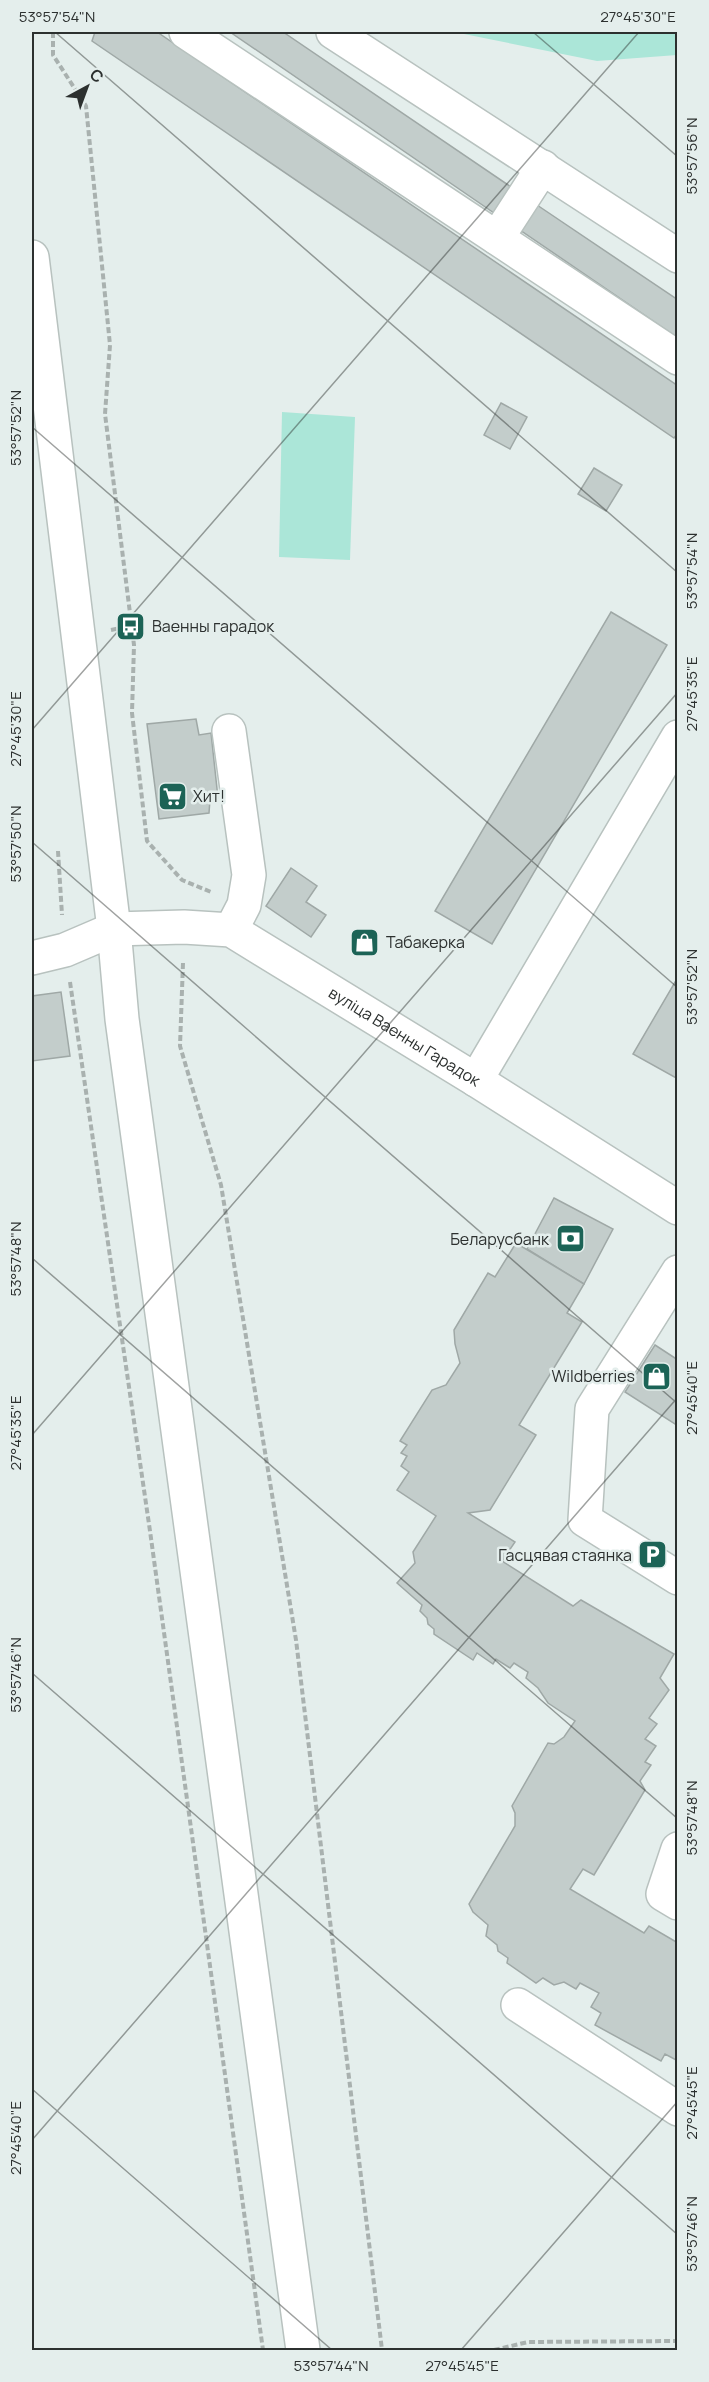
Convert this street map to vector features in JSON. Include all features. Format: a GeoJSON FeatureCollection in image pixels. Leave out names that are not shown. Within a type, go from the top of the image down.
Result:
{"type":"FeatureCollection","features":[{"type":"Feature","properties":{"kind":"main road"},"geometry":{"type":"LineString","coordinates":[[186,32],[678,358]]}},
{"type":"Feature","properties":{"kind":"main road"},"geometry":{"type":"LineString","coordinates":[[333,32],[678,256]]}},
{"type":"Feature","properties":{"kind":"main road"},"geometry":{"type":"LineString","coordinates":[[497,238],[543,167]]}},
{"type":"Feature","properties":{"kind":"main road"},"geometry":{"type":"LineString","coordinates":[[32,257],[114,929],[122,1019],[303,2350]]}},
{"type":"Feature","properties":{"kind":"main road"},"geometry":{"type":"LineString","coordinates":[[229,731],[249,875],[237,917]]}},
{"type":"Feature","properties":{"kind":"main road"},"geometry":{"type":"LineString","coordinates":[[476,1080],[678,737]]}},
{"type":"Feature","properties":{"kind":"main road","name":"вуліца Ваенны Гарадок"},"geometry":{"type":"LineString","coordinates":[[114,929],[184,927],[237,917],[476,1080],[677,1205]]}},
{"type":"Feature","properties":{"kind":"main road"},"geometry":{"type":"LineString","coordinates":[[32,958],[65,950],[114,929]]}},
{"type":"Feature","properties":{"kind":"main road"},"geometry":{"type":"LineString","coordinates":[[678,1272],[592,1409],[585,1520],[678,1578]]}},
{"type":"Feature","properties":{"kind":"main road"},"geometry":{"type":"LineString","coordinates":[[678,1849],[663,1894],[678,1903]]}},
{"type":"Feature","properties":{"kind":"main road"},"geometry":{"type":"LineString","coordinates":[[518,2005],[678,2109]]}},
{"type":"Feature","properties":{"kind":"path"},"geometry":{"type":"LineString","coordinates":[[53,32],[54,55],[86,105],[111,345],[105,414],[134,645],[132,713],[147,841],[182,880],[237,917]]}},
{"type":"Feature","properties":{"kind":"path"},"geometry":{"type":"LineString","coordinates":[[58,851],[65,950],[150,1531],[263,2350]]}},
{"type":"Feature","properties":{"kind":"path"},"geometry":{"type":"LineString","coordinates":[[183,963],[180,1046],[221,1185],[296,1640],[382,2350]]}},
{"type":"Feature","properties":{"kind":"path"},"geometry":{"type":"LineString","coordinates":[[494,2350],[528,2342],[678,2341]]}},
{"type":"Feature","properties":{"kind":"green space"},"geometry":{"type":"Polygon","coordinates":[[[459,32],[677,32],[677,55],[597,61],[459,32]]]}},
{"type":"Feature","properties":{"kind":"green space"},"geometry":{"type":"Polygon","coordinates":[[[282,412],[355,417],[350,560],[279,557],[282,412]]]}},
{"type":"Feature","properties":{"kind":"building"},"geometry":{"type":"Polygon","coordinates":[[[95,32],[157,32],[678,386],[678,433],[674,438],[92,41],[95,32]]]}},
{"type":"Feature","properties":{"kind":"building"},"geometry":{"type":"Polygon","coordinates":[[[230,32],[283,32],[514,189],[497,215],[230,32]]]}},
{"type":"Feature","properties":{"kind":"building"},"geometry":{"type":"Polygon","coordinates":[[[537,205],[678,300],[678,338],[520,230],[537,205]]]}},
{"type":"Feature","properties":{"kind":"building"},"geometry":{"type":"Polygon","coordinates":[[[501,403],[527,417],[510,449],[484,435],[501,403]]]}},
{"type":"Feature","properties":{"kind":"building"},"geometry":{"type":"Polygon","coordinates":[[[594,468],[622,485],[606,511],[578,494],[594,468]]]}},
{"type":"Feature","properties":{"kind":"building"},"geometry":{"type":"Polygon","coordinates":[[[611,612],[667,645],[492,944],[435,911],[611,612]]]}},
{"type":"Feature","properties":{"kind":"building"},"geometry":{"type":"Polygon","coordinates":[[[196,719],[199,735],[211,733],[218,798],[210,799],[209,813],[159,819],[147,724],[196,719]]]}},
{"type":"Feature","properties":{"kind":"building"},"geometry":{"type":"Polygon","coordinates":[[[291,868],[317,886],[306,902],[326,915],[311,937],[266,906],[291,868]]]}},
{"type":"Feature","properties":{"kind":"building"},"geometry":{"type":"Polygon","coordinates":[[[678,977],[678,1079],[633,1054],[678,977]]]}},
{"type":"Feature","properties":{"kind":"building"},"geometry":{"type":"Polygon","coordinates":[[[61,992],[70,1056],[32,1061],[32,996],[61,992]]]}},
{"type":"Feature","properties":{"kind":"building","name":"Беларусбанк"},"geometry":{"type":"Polygon","coordinates":[[[554,1198],[613,1229],[584,1284],[527,1249],[554,1198]]]}},
{"type":"Feature","properties":{"kind":"building"},"geometry":{"type":"Polygon","coordinates":[[[516,1243],[584,1284],[567,1313],[582,1322],[519,1425],[536,1435],[490,1510],[468,1513],[515,1542],[502,1561],[573,1606],[581,1600],[674,1654],[660,1678],[669,1690],[649,1718],[657,1724],[645,1739],[656,1746],[645,1762],[651,1765],[640,1781],[645,1790],[594,1875],[583,1869],[570,1889],[644,1933],[649,1926],[678,1943],[678,2061],[665,2054],[661,2061],[595,2025],[601,2013],[591,2007],[599,1993],[580,1983],[576,1989],[564,1982],[554,1985],[543,1978],[536,1983],[507,1963],[508,1958],[498,1951],[497,1945],[486,1936],[488,1925],[473,1912],[469,1904],[515,1826],[515,1813],[512,1806],[548,1743],[554,1744],[564,1737],[575,1721],[548,1703],[538,1688],[526,1678],[528,1672],[514,1663],[510,1668],[496,1659],[493,1664],[477,1653],[473,1660],[434,1634],[434,1629],[420,1611],[422,1605],[397,1583],[415,1563],[413,1552],[436,1516],[397,1490],[409,1472],[401,1466],[407,1456],[401,1453],[407,1445],[400,1441],[432,1390],[446,1385],[460,1363],[454,1330],[488,1273],[495,1277],[516,1243]]]}},
{"type":"Feature","properties":{"kind":"building","name":"Wildberries"},"geometry":{"type":"Polygon","coordinates":[[[655,1345],[678,1360],[678,1426],[625,1392],[655,1345]]]}},
{"type":"Feature","properties":{"kind":"place","name":"Ваенны гарадок"},"geometry":{"type":"Point","coordinates":[131,626]}},
{"type":"Feature","properties":{"kind":"place","name":"Хит!"},"geometry":{"type":"Point","coordinates":[172,796]}},
{"type":"Feature","properties":{"kind":"place","name":"Табакерка"},"geometry":{"type":"Point","coordinates":[365,942]}},
{"type":"Feature","properties":{"kind":"place","name":"Беларусбанк"},"geometry":{"type":"Point","coordinates":[570,1239]}},
{"type":"Feature","properties":{"kind":"place","name":"Wildberries"},"geometry":{"type":"Point","coordinates":[656,1376]}},
{"type":"Feature","properties":{"kind":"place","name":"Гасцявая стаянка"},"geometry":{"type":"Point","coordinates":[653,1555]}}]}
